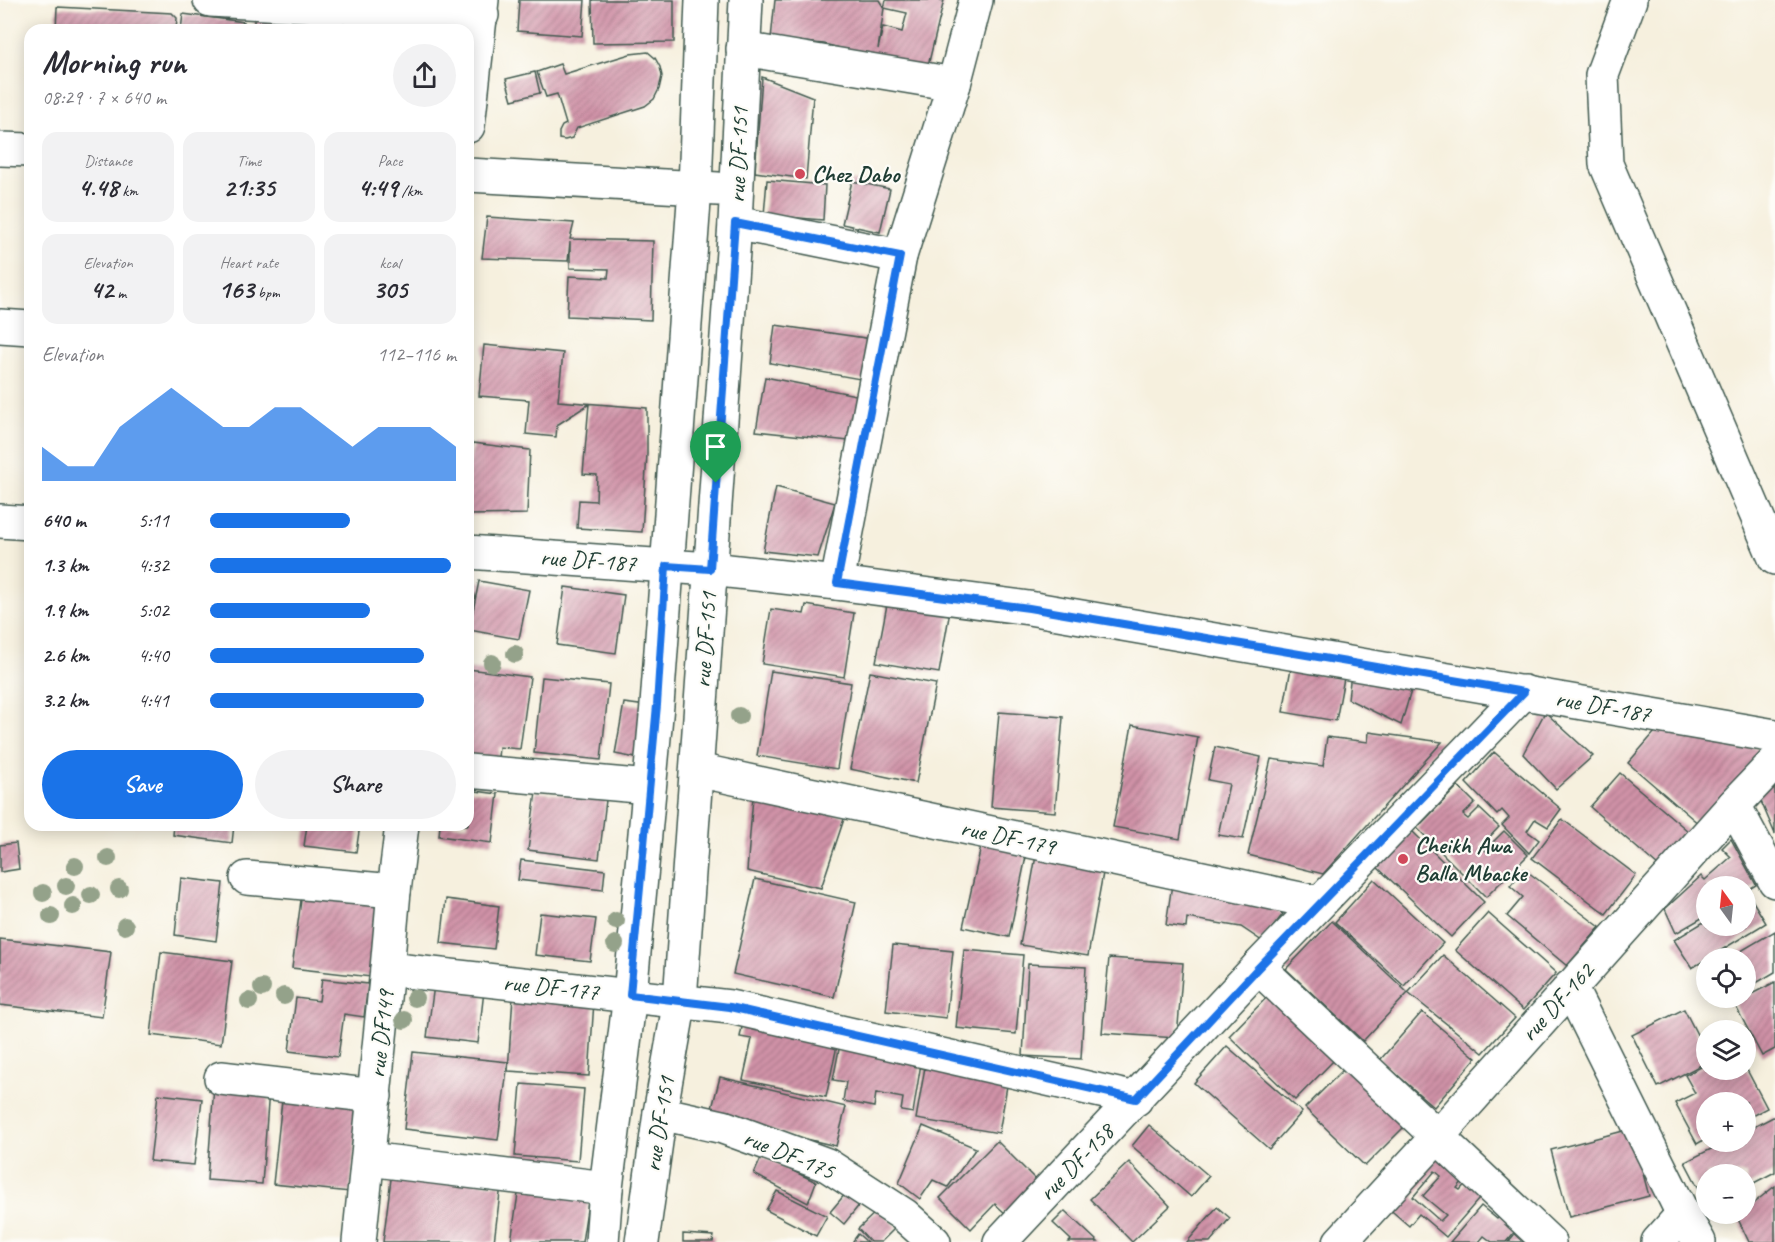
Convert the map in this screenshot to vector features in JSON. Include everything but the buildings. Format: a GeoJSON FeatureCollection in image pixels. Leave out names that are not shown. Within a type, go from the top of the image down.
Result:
{"type":"FeatureCollection","features":[{"type":"Feature","properties":{"kind":"street"},"geometry":{"type":"LineString","coordinates":[[210,0],[385,20],[482,8],[474,75]]}},
{"type":"Feature","properties":{"kind":"street","name":"rue DF-151"},"geometry":{"type":"LineString","coordinates":[[602,1242],[606,1188],[630,995],[657,705],[695,188],[702,0]]}},
{"type":"Feature","properties":{"kind":"street","name":"rue DF-151"},"geometry":{"type":"LineString","coordinates":[[642,1242],[660,1113],[680,1000],[735,223],[746,0]]}},
{"type":"Feature","properties":{"kind":"street"},"geometry":{"type":"LineString","coordinates":[[837,583],[900,256],[954,84],[976,0]]}},
{"type":"Feature","properties":{"kind":"street"},"geometry":{"type":"LineString","coordinates":[[1630,0],[1602,75],[1606,164],[1775,558]]}},
{"type":"Feature","properties":{"kind":"street"},"geometry":{"type":"LineString","coordinates":[[743,49],[954,84]]}},
{"type":"Feature","properties":{"kind":"street"},"geometry":{"type":"LineString","coordinates":[[0,148],[24,150]]}},
{"type":"Feature","properties":{"kind":"street"},"geometry":{"type":"LineString","coordinates":[[474,175],[736,190]]}},
{"type":"Feature","properties":{"kind":"street"},"geometry":{"type":"LineString","coordinates":[[735,223],[900,256]]}},
{"type":"Feature","properties":{"kind":"street"},"geometry":{"type":"LineString","coordinates":[[0,326],[24,328]]}},
{"type":"Feature","properties":{"kind":"street"},"geometry":{"type":"LineString","coordinates":[[0,521],[24,523]]}},
{"type":"Feature","properties":{"kind":"street","name":"rue DF-187"},"geometry":{"type":"LineString","coordinates":[[474,552],[710,569],[1029,608],[1775,736]]}},
{"type":"Feature","properties":{"kind":"street","name":"rue DF-158"},"geometry":{"type":"LineString","coordinates":[[1000,1242],[1319,903],[1524,692]]}},
{"type":"Feature","properties":{"kind":"street","name":"rue DF-162"},"geometry":{"type":"LineString","coordinates":[[1340,1242],[1775,762]]}},
{"type":"Feature","properties":{"kind":"street","name":"rue DF-179"},"geometry":{"type":"LineString","coordinates":[[697,770],[1319,903]]}},
{"type":"Feature","properties":{"kind":"street"},"geometry":{"type":"LineString","coordinates":[[474,772],[649,787]]}},
{"type":"Feature","properties":{"kind":"street"},"geometry":{"type":"LineString","coordinates":[[1734,805],[1775,881]]}},
{"type":"Feature","properties":{"kind":"street","name":"rue DF149"},"geometry":{"type":"LineString","coordinates":[[359,1242],[401,831]]}},
{"type":"Feature","properties":{"kind":"street"},"geometry":{"type":"LineString","coordinates":[[247,878],[394,891]]}},
{"type":"Feature","properties":{"kind":"street"},"geometry":{"type":"LineString","coordinates":[[1258,968],[1549,1242]]}},
{"type":"Feature","properties":{"kind":"street","name":"rue DF-177"},"geometry":{"type":"LineString","coordinates":[[387,969],[730,1007],[1136,1099]]}},
{"type":"Feature","properties":{"kind":"street"},"geometry":{"type":"LineString","coordinates":[[1570,987],[1691,1228],[1658,1242]]}},
{"type":"Feature","properties":{"kind":"street"},"geometry":{"type":"LineString","coordinates":[[221,1078],[375,1096]]}},
{"type":"Feature","properties":{"kind":"street","name":"rue DF-175"},"geometry":{"type":"LineString","coordinates":[[660,1113],[723,1127],[827,1165],[904,1215],[934,1242]]}},
{"type":"Feature","properties":{"kind":"street"},"geometry":{"type":"LineString","coordinates":[[368,1159],[606,1188]]}},
{"type":"Feature","properties":{"kind":"place","name":"Chez Dabo"},"geometry":{"type":"Point","coordinates":[800,174]}},
{"type":"Feature","properties":{"kind":"place","name":"Cheikh Awa Balla Mbacke"},"geometry":{"type":"Point","coordinates":[1403,859]}},
{"type":"Feature","properties":{"kind":"route"},"geometry":{"type":"LineString","coordinates":[[735,223],[900,256],[837,583],[1029,608],[1524,692],[1258,968],[1136,1099],[730,1007],[630,995],[657,705],[666,566],[710,569],[716,483],[735,223]]}}]}
